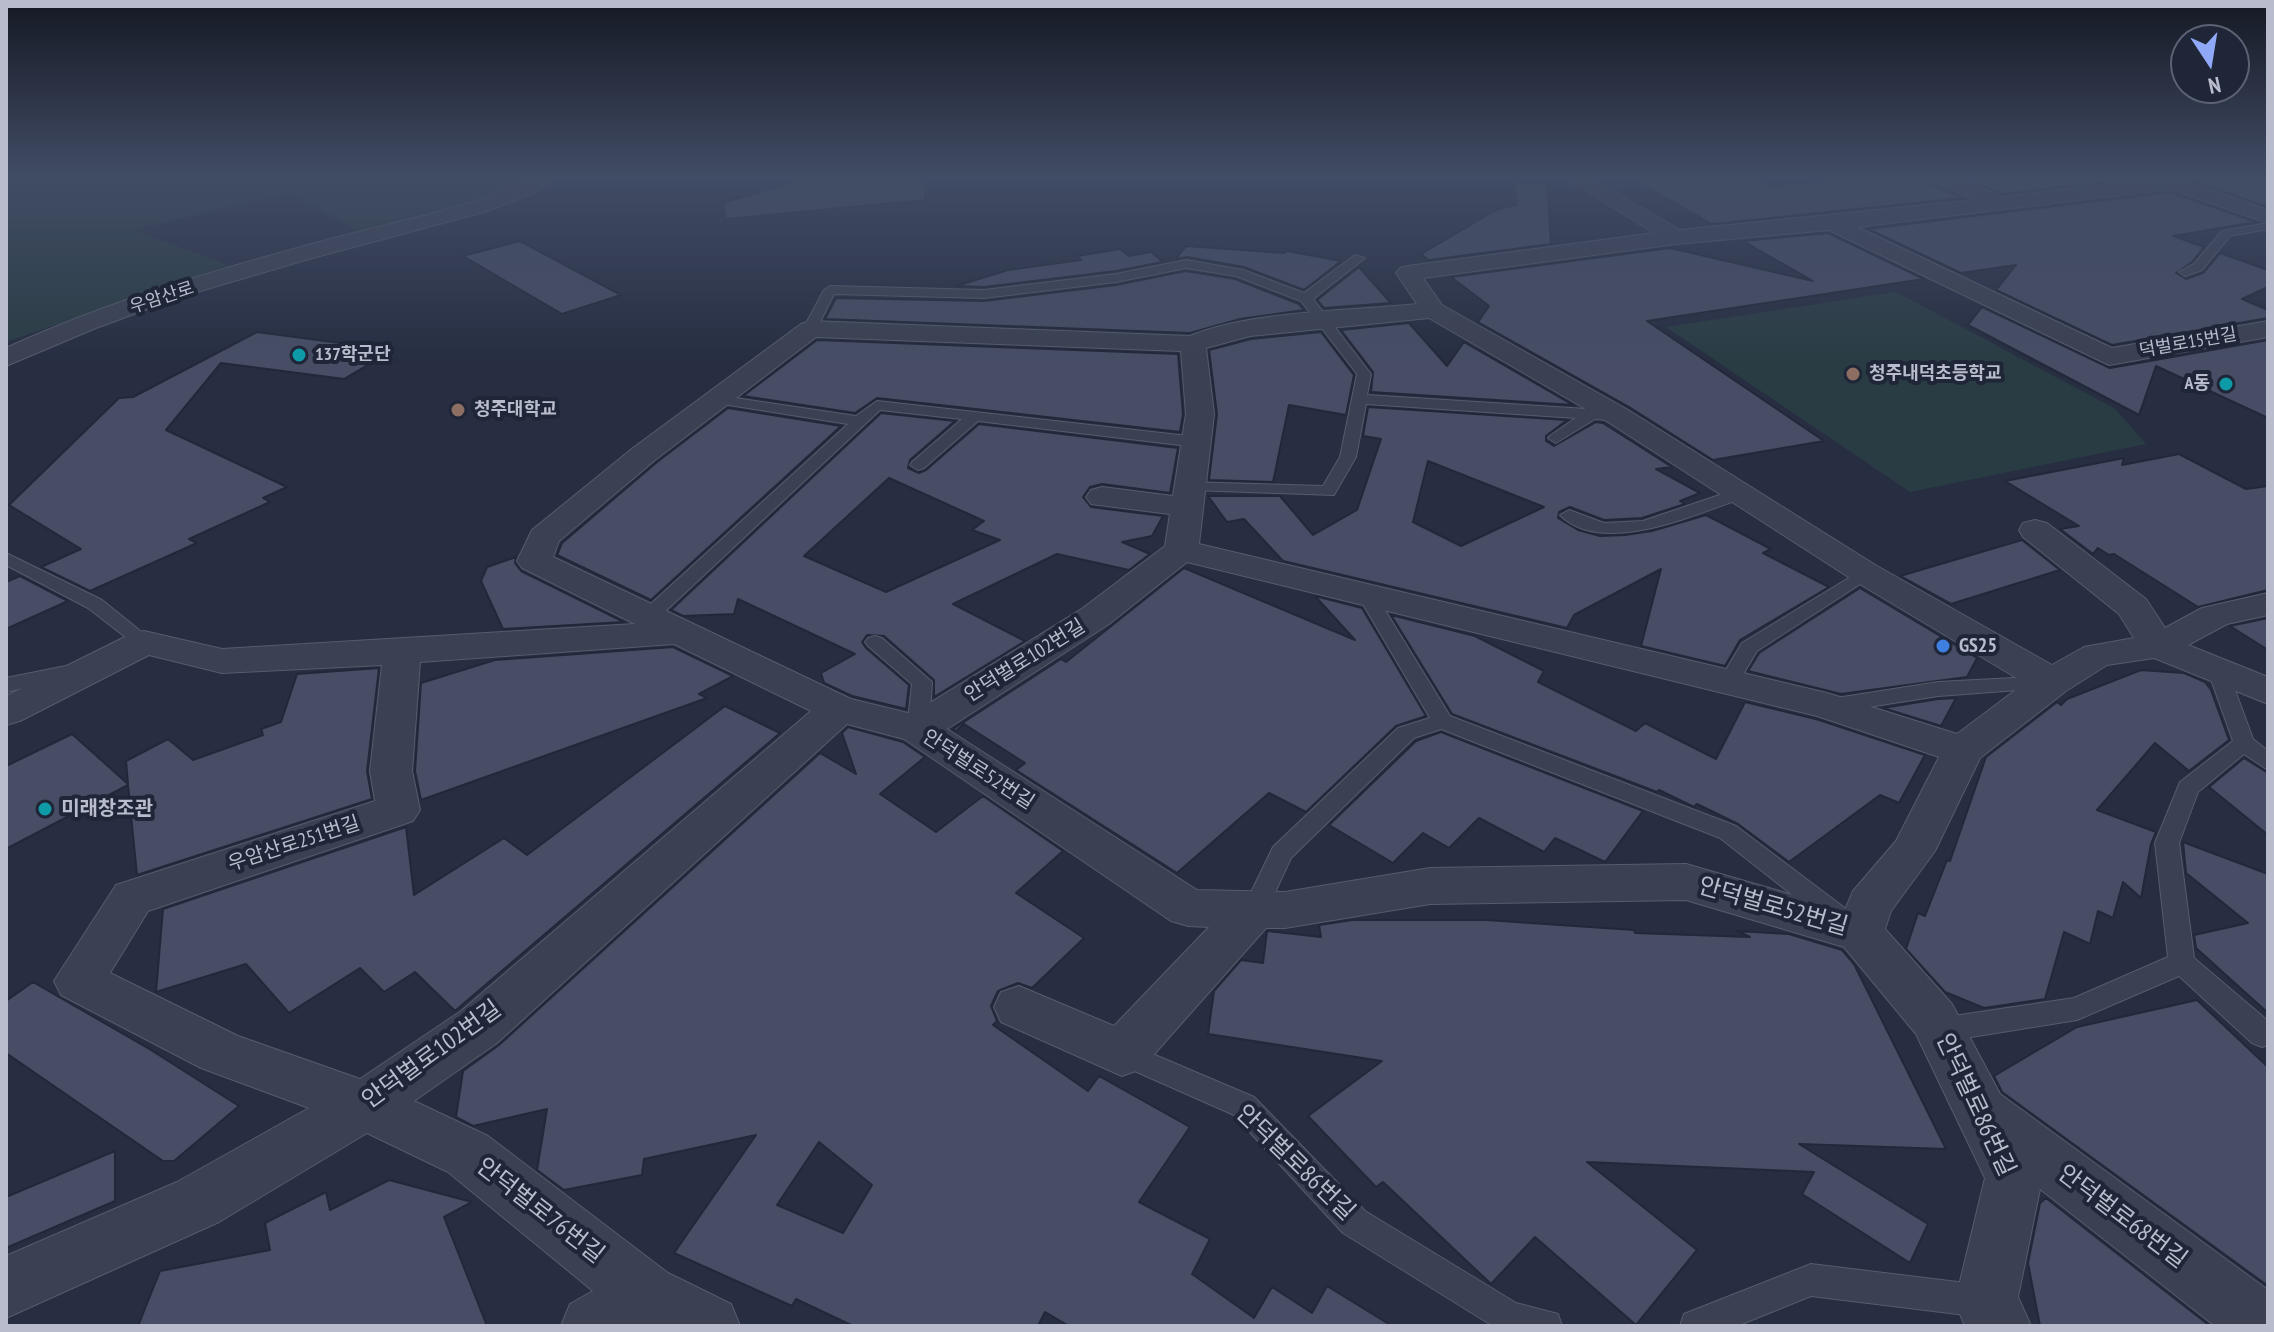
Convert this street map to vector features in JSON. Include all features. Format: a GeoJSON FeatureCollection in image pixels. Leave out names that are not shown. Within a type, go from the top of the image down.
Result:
{"type":"FeatureCollection","features":[{"type":"Feature","properties":{"kind":"street","name":"우암산로"},"geometry":{"type":"LineString","coordinates":[[6,358],[136,306],[358,238]]}},
{"type":"Feature","properties":{"kind":"street"},"geometry":{"type":"LineString","coordinates":[[1667,238],[1408,273],[1433,310],[1740,493],[1865,573],[2052,682]]}},
{"type":"Feature","properties":{"kind":"street","name":"덕벌로15번길"},"geometry":{"type":"LineString","coordinates":[[1863,238],[2109,357],[2268,329]]}},
{"type":"Feature","properties":{"kind":"street","name":"안덕벌로52번길"},"geometry":{"type":"LineString","coordinates":[[1433,310],[1315,309],[1214,335],[1193,344],[810,329],[715,399],[544,537],[534,561],[839,709],[918,729],[1188,908],[1285,910],[1430,886],[1686,882],[1860,933],[1870,904],[1913,851],[1963,750],[2052,682],[2097,655],[2158,646],[2215,616],[2268,604]]}},
{"type":"Feature","properties":{"kind":"street"},"geometry":{"type":"LineString","coordinates":[[1193,344],[1200,414],[1181,550],[1827,706],[1963,750]]}},
{"type":"Feature","properties":{"kind":"street"},"geometry":{"type":"LineString","coordinates":[[1102,497],[1190,496]]}},
{"type":"Feature","properties":{"kind":"street"},"geometry":{"type":"LineString","coordinates":[[2035,530],[2133,607],[2158,646],[2268,691]]}},
{"type":"Feature","properties":{"kind":"street","name":"안덕벌로102번길"},"geometry":{"type":"LineString","coordinates":[[918,729],[1096,616],[1181,550]]}},
{"type":"Feature","properties":{"kind":"street"},"geometry":{"type":"LineString","coordinates":[[6,712],[144,642],[222,661],[402,652],[665,624]]}},
{"type":"Feature","properties":{"kind":"street","name":"우암산로251번길"},"geometry":{"type":"LineString","coordinates":[[79,981],[132,898],[398,810],[391,771],[402,652]]}},
{"type":"Feature","properties":{"kind":"street","name":"안덕벌로102번길"},"geometry":{"type":"LineString","coordinates":[[6,1287],[198,1202],[365,1105],[479,1027],[839,709]]}},
{"type":"Feature","properties":{"kind":"street"},"geometry":{"type":"LineString","coordinates":[[1019,1007],[1122,1053],[1255,909]]}},
{"type":"Feature","properties":{"kind":"street","name":"안덕벌로86번길"},"geometry":{"type":"LineString","coordinates":[[1860,933],[1934,1019],[2014,1177],[1993,1314]]}},
{"type":"Feature","properties":{"kind":"street","name":"안덕벌로76번길"},"geometry":{"type":"LineString","coordinates":[[79,981],[220,1052],[365,1105],[468,1154],[646,1295],[709,1326]]}},
{"type":"Feature","properties":{"kind":"street","name":"안덕벌로68번길"},"geometry":{"type":"LineString","coordinates":[[1978,1108],[2265,1326]]}},
{"type":"Feature","properties":{"kind":"street"},"geometry":{"type":"LineString","coordinates":[[592,1326],[646,1295]]}},
{"type":"Feature","properties":{"kind":"lane"},"geometry":{"type":"LineString","coordinates":[[2185,272],[2198,267],[2222,238]]}},
{"type":"Feature","properties":{"kind":"lane"},"geometry":{"type":"LineString","coordinates":[[1190,496],[1328,491],[1348,457],[1364,374],[1315,309],[1359,258]]}},
{"type":"Feature","properties":{"kind":"lane","name":"안덕벌로52번길"},"geometry":{"type":"LineString","coordinates":[[810,329],[830,290],[984,294],[1116,278],[1186,264],[1239,273],[1315,309]]}},
{"type":"Feature","properties":{"kind":"lane"},"geometry":{"type":"LineString","coordinates":[[715,399],[860,421]]}},
{"type":"Feature","properties":{"kind":"lane"},"geometry":{"type":"LineString","coordinates":[[1358,399],[1605,415]]}},
{"type":"Feature","properties":{"kind":"lane"},"geometry":{"type":"LineString","coordinates":[[665,624],[877,405],[1197,442]]}},
{"type":"Feature","properties":{"kind":"lane"},"geometry":{"type":"LineString","coordinates":[[1556,438],[1605,415]]}},
{"type":"Feature","properties":{"kind":"lane"},"geometry":{"type":"LineString","coordinates":[[918,465],[975,416]]}},
{"type":"Feature","properties":{"kind":"lane"},"geometry":{"type":"LineString","coordinates":[[1569,515],[1602,528],[1645,526],[1740,493]]}},
{"type":"Feature","properties":{"kind":"lane"},"geometry":{"type":"LineString","coordinates":[[6,558],[95,604],[144,642]]}},
{"type":"Feature","properties":{"kind":"lane"},"geometry":{"type":"LineString","coordinates":[[1728,683],[1749,647],[1865,573]]}},
{"type":"Feature","properties":{"kind":"lane"},"geometry":{"type":"LineString","coordinates":[[1255,909],[1281,853],[1406,733],[1442,721],[1366,594]]}},
{"type":"Feature","properties":{"kind":"lane"},"geometry":{"type":"LineString","coordinates":[[875,642],[922,682],[918,729]]}},
{"type":"Feature","properties":{"kind":"lane"},"geometry":{"type":"LineString","coordinates":[[6,685],[102,664]]}},
{"type":"Feature","properties":{"kind":"lane"},"geometry":{"type":"LineString","coordinates":[[2218,671],[2244,743],[2268,762]]}},
{"type":"Feature","properties":{"kind":"lane","name":"안덕벌로52번길"},"geometry":{"type":"LineString","coordinates":[[1827,706],[1938,689],[2052,682]]}},
{"type":"Feature","properties":{"kind":"lane","name":"안덕벌로52번길"},"geometry":{"type":"LineString","coordinates":[[1442,721],[1728,832],[1860,933]]}},
{"type":"Feature","properties":{"kind":"lane"},"geometry":{"type":"LineString","coordinates":[[2244,743],[2188,788],[2167,843],[2182,963],[2266,1036]]}},
{"type":"Feature","properties":{"kind":"lane"},"geometry":{"type":"LineString","coordinates":[[1940,1030],[2077,1009],[2182,963]]}},
{"type":"Feature","properties":{"kind":"lane","name":"안덕벌로86번길"},"geometry":{"type":"LineString","coordinates":[[1122,1053],[1244,1106],[1354,1222],[1510,1318],[1546,1326]]}},
{"type":"Feature","properties":{"kind":"lane","name":"안덕벌로86번길"},"geometry":{"type":"LineString","coordinates":[[1696,1326],[1811,1280],[1993,1314]]}},
{"type":"Feature","properties":{"kind":"shaded area"},"geometry":{"type":"Polygon","coordinates":[[[6,238],[155,238],[228,265],[6,342],[6,238]]]}},
{"type":"Feature","properties":{"kind":"shaded area"},"geometry":{"type":"Polygon","coordinates":[[[1896,292],[2114,408],[2146,444],[1910,492],[1666,327],[1896,292]]]}},
{"type":"Feature","properties":{"kind":"building"},"geometry":{"type":"Polygon","coordinates":[[[1448,238],[1551,238],[1551,244],[1429,260],[1421,254],[1448,238]]]}},
{"type":"Feature","properties":{"kind":"building"},"geometry":{"type":"Polygon","coordinates":[[[1839,238],[1924,279],[1647,321],[1824,441],[1713,460],[1629,407],[1478,322],[1489,306],[1451,277],[1670,248],[1813,281],[1743,241],[1839,238]]]}},
{"type":"Feature","properties":{"kind":"building"},"geometry":{"type":"Polygon","coordinates":[[[1887,238],[2179,238],[2204,247],[2192,262],[2176,273],[2186,279],[2203,273],[2220,253],[2268,270],[2268,287],[2242,299],[2268,310],[2268,318],[2112,345],[1996,290],[2016,265],[1961,273],[1887,238]]]}},
{"type":"Feature","properties":{"kind":"building"},"geometry":{"type":"Polygon","coordinates":[[[520,241],[621,295],[562,314],[463,256],[520,241]]]}},
{"type":"Feature","properties":{"kind":"building"},"geometry":{"type":"Polygon","coordinates":[[[1186,246],[1287,251],[1341,261],[1304,290],[1244,267],[1187,257],[1176,259],[1186,246]]]}},
{"type":"Feature","properties":{"kind":"building"},"geometry":{"type":"Polygon","coordinates":[[[1120,249],[1129,256],[1151,252],[1163,262],[1116,271],[984,287],[956,286],[1008,270],[1081,260],[1077,256],[1120,249]]]}},
{"type":"Feature","properties":{"kind":"building"},"geometry":{"type":"Polygon","coordinates":[[[1359,267],[1391,303],[1324,308],[1317,300],[1359,267]]]}},
{"type":"Feature","properties":{"kind":"building"},"geometry":{"type":"Polygon","coordinates":[[[1186,271],[1235,279],[1299,304],[1304,310],[1240,319],[1190,333],[825,319],[836,298],[984,301],[1116,285],[1186,271]]]}},
{"type":"Feature","properties":{"kind":"building"},"geometry":{"type":"Polygon","coordinates":[[[1982,307],[2110,368],[2268,340],[2268,418],[2156,366],[2139,415],[1968,325],[1982,307]]]}},
{"type":"Feature","properties":{"kind":"building"},"geometry":{"type":"Polygon","coordinates":[[[1409,323],[1447,366],[1464,342],[1573,405],[1371,392],[1373,372],[1341,330],[1409,323]]]}},
{"type":"Feature","properties":{"kind":"building"},"geometry":{"type":"Polygon","coordinates":[[[257,332],[393,350],[344,379],[221,363],[166,430],[287,487],[263,498],[270,502],[189,539],[197,543],[90,591],[41,567],[81,549],[9,505],[119,398],[133,397],[257,332]]]}},
{"type":"Feature","properties":{"kind":"building"},"geometry":{"type":"Polygon","coordinates":[[[1321,332],[1354,375],[1346,415],[1289,405],[1273,482],[1209,480],[1217,414],[1209,350],[1251,339],[1321,332]]]}},
{"type":"Feature","properties":{"kind":"building"},"geometry":{"type":"Polygon","coordinates":[[[817,340],[1178,354],[1183,414],[1180,432],[877,398],[855,413],[743,396],[817,340]]]}},
{"type":"Feature","properties":{"kind":"building"},"geometry":{"type":"Polygon","coordinates":[[[1368,407],[1567,420],[1546,436],[1546,441],[1554,446],[1596,422],[1603,423],[1672,467],[1656,469],[1700,493],[1680,501],[1685,504],[1642,518],[1604,520],[1570,507],[1559,512],[1558,518],[1578,530],[1600,536],[1652,531],[1706,515],[1771,549],[1763,553],[1829,587],[1740,640],[1725,666],[1641,646],[1661,569],[1574,615],[1567,628],[1283,561],[1244,519],[1227,522],[1208,496],[1280,496],[1313,535],[1357,510],[1381,439],[1363,436],[1368,407]],[[1428,461],[1413,522],[1461,546],[1544,507],[1428,461]]]}},
{"type":"Feature","properties":{"kind":"building"},"geometry":{"type":"Polygon","coordinates":[[[728,408],[841,426],[651,600],[557,555],[562,543],[657,462],[728,408]]]}},
{"type":"Feature","properties":{"kind":"building"},"geometry":{"type":"Polygon","coordinates":[[[881,413],[955,421],[910,460],[908,468],[919,473],[979,424],[1178,448],[1170,493],[1102,484],[1090,487],[1083,497],[1091,507],[1163,516],[1152,536],[1122,542],[1150,554],[1129,570],[1057,554],[953,604],[1025,641],[934,697],[934,680],[884,636],[867,635],[862,642],[866,648],[909,685],[906,709],[852,696],[824,683],[821,673],[855,654],[738,599],[734,614],[683,616],[671,610],[881,413]],[[889,478],[804,556],[886,592],[1000,540],[972,530],[984,521],[889,478]]]}},
{"type":"Feature","properties":{"kind":"building"},"geometry":{"type":"Polygon","coordinates":[[[2179,454],[2246,489],[2268,486],[2268,590],[2198,607],[2114,554],[2109,555],[2098,548],[2093,554],[2060,529],[2079,526],[2005,481],[2124,458],[2122,465],[2179,454]]]}},
{"type":"Feature","properties":{"kind":"building"},"geometry":{"type":"Polygon","coordinates":[[[2022,540],[2060,570],[1951,604],[1900,576],[2022,540]]]}},
{"type":"Feature","properties":{"kind":"building"},"geometry":{"type":"Polygon","coordinates":[[[516,557],[515,563],[521,571],[624,622],[503,629],[481,581],[487,567],[516,557]]]}},
{"type":"Feature","properties":{"kind":"building"},"geometry":{"type":"Polygon","coordinates":[[[1184,568],[1355,640],[1315,596],[1362,608],[1426,716],[1396,726],[1306,812],[1269,793],[1177,873],[1016,770],[1025,763],[964,724],[956,731],[953,729],[1061,659],[1066,662],[1184,568]]]}},
{"type":"Feature","properties":{"kind":"building"},"geometry":{"type":"Polygon","coordinates":[[[20,576],[68,601],[6,629],[6,582],[20,576]]]}},
{"type":"Feature","properties":{"kind":"building"},"geometry":{"type":"Polygon","coordinates":[[[1860,588],[1977,658],[1967,677],[1841,694],[1748,671],[1759,653],[1860,588]]]}},
{"type":"Feature","properties":{"kind":"building"},"geometry":{"type":"Polygon","coordinates":[[[1391,615],[1475,636],[1544,671],[1538,682],[1636,731],[1645,723],[1716,759],[1745,702],[1816,719],[1925,755],[1899,803],[1880,795],[1789,862],[1738,824],[1697,804],[1694,807],[1659,790],[1657,792],[1452,714],[1391,615]]]}},
{"type":"Feature","properties":{"kind":"building"},"geometry":{"type":"Polygon","coordinates":[[[2268,618],[2268,650],[2230,626],[2268,618]]]}},
{"type":"Feature","properties":{"kind":"building"},"geometry":{"type":"Polygon","coordinates":[[[673,647],[733,676],[699,694],[707,698],[421,800],[415,771],[421,683],[495,660],[673,647]]]}},
{"type":"Feature","properties":{"kind":"building"},"geometry":{"type":"Polygon","coordinates":[[[379,668],[367,771],[372,799],[137,875],[128,785],[6,849],[6,766],[72,734],[128,784],[126,761],[168,739],[193,760],[263,735],[261,729],[281,722],[297,674],[379,668]]]}},
{"type":"Feature","properties":{"kind":"building"},"geometry":{"type":"Polygon","coordinates":[[[2141,670],[2184,673],[2205,682],[2211,690],[2229,740],[2189,771],[2155,743],[2097,810],[2156,832],[2141,898],[2123,882],[2113,918],[2098,911],[2090,944],[2064,932],[2045,999],[1984,1008],[1945,992],[1906,949],[1918,913],[1925,916],[1947,860],[1950,861],[1986,757],[2057,702],[2061,705],[2067,699],[2141,670]]]}},
{"type":"Feature","properties":{"kind":"building"},"geometry":{"type":"Polygon","coordinates":[[[1956,698],[1941,726],[1883,708],[1938,699],[1956,698]]]}},
{"type":"Feature","properties":{"kind":"building"},"geometry":{"type":"Polygon","coordinates":[[[725,706],[780,733],[455,1011],[415,972],[384,992],[360,968],[289,1013],[246,964],[156,992],[163,909],[406,827],[414,895],[504,838],[527,855],[725,706]]]}},
{"type":"Feature","properties":{"kind":"building"},"geometry":{"type":"Polygon","coordinates":[[[848,727],[903,742],[925,757],[880,794],[936,832],[983,796],[1063,851],[1016,893],[1084,938],[1032,988],[1018,983],[998,991],[991,1006],[997,1021],[993,1025],[1088,1091],[1099,1076],[1190,1127],[1139,1202],[1210,1239],[1192,1274],[1254,1318],[1272,1287],[1312,1313],[1327,1286],[1392,1326],[1069,1326],[1045,1312],[1038,1326],[853,1326],[796,1299],[792,1306],[674,1253],[756,1135],[644,1159],[642,1175],[564,1190],[537,1170],[547,1109],[473,1126],[456,1117],[463,1071],[499,1045],[820,753],[856,774],[842,733],[848,727]],[[819,1142],[777,1205],[843,1233],[872,1185],[819,1142]]]}},
{"type":"Feature","properties":{"kind":"building"},"geometry":{"type":"Polygon","coordinates":[[[1441,732],[1643,811],[1605,862],[1555,838],[1544,852],[1479,818],[1449,848],[1423,833],[1393,863],[1329,825],[1416,741],[1441,732]]]}},
{"type":"Feature","properties":{"kind":"building"},"geometry":{"type":"Polygon","coordinates":[[[2244,758],[2268,773],[2268,835],[2209,787],[2244,758]]]}},
{"type":"Feature","properties":{"kind":"building"},"geometry":{"type":"Polygon","coordinates":[[[2183,842],[2268,874],[2268,1013],[2196,948],[2194,935],[2248,923],[2186,873],[2183,842]]]}},
{"type":"Feature","properties":{"kind":"building"},"geometry":{"type":"Polygon","coordinates":[[[1352,920],[1486,920],[1634,930],[1635,933],[1750,937],[1737,931],[1789,934],[1842,950],[1854,964],[1946,1149],[1799,1144],[1928,1224],[1910,1263],[1802,1194],[1814,1172],[1587,1162],[1697,1250],[1636,1325],[1535,1237],[1491,1284],[1383,1182],[1376,1187],[1308,1116],[1382,1061],[1208,1034],[1214,991],[1241,960],[1263,963],[1267,931],[1321,937],[1319,925],[1352,920]]]}},
{"type":"Feature","properties":{"kind":"building"},"geometry":{"type":"Polygon","coordinates":[[[33,982],[151,1050],[239,1106],[174,1161],[163,1161],[6,1053],[6,1001],[33,982]]]}},
{"type":"Feature","properties":{"kind":"building"},"geometry":{"type":"Polygon","coordinates":[[[2197,1000],[2268,1067],[2268,1286],[2002,1092],[1994,1076],[2077,1027],[2197,1000]]]}},
{"type":"Feature","properties":{"kind":"building"},"geometry":{"type":"Polygon","coordinates":[[[115,1151],[115,1201],[6,1248],[6,1197],[115,1151]]]}},
{"type":"Feature","properties":{"kind":"building"},"geometry":{"type":"Polygon","coordinates":[[[389,1180],[472,1202],[444,1217],[487,1326],[138,1326],[160,1271],[270,1250],[265,1223],[326,1192],[330,1210],[389,1180]]]}},
{"type":"Feature","properties":{"kind":"building"},"geometry":{"type":"Polygon","coordinates":[[[2046,1198],[2210,1326],[2040,1326],[2028,1263],[2040,1203],[2046,1198]]]}},
{"type":"Feature","properties":{"kind":"place","name":"137학군단"},"geometry":{"type":"Point","coordinates":[299,355]}},
{"type":"Feature","properties":{"kind":"place","name":"청주내덕초등학교"},"geometry":{"type":"Point","coordinates":[1853,374]}},
{"type":"Feature","properties":{"kind":"place","name":"A동"},"geometry":{"type":"Point","coordinates":[2226,384]}},
{"type":"Feature","properties":{"kind":"place","name":"청주대학교"},"geometry":{"type":"Point","coordinates":[458,410]}},
{"type":"Feature","properties":{"kind":"place","name":"GS25"},"geometry":{"type":"Point","coordinates":[1943,646]}},
{"type":"Feature","properties":{"kind":"place","name":"미래창조관"},"geometry":{"type":"Point","coordinates":[45,809]}}]}
